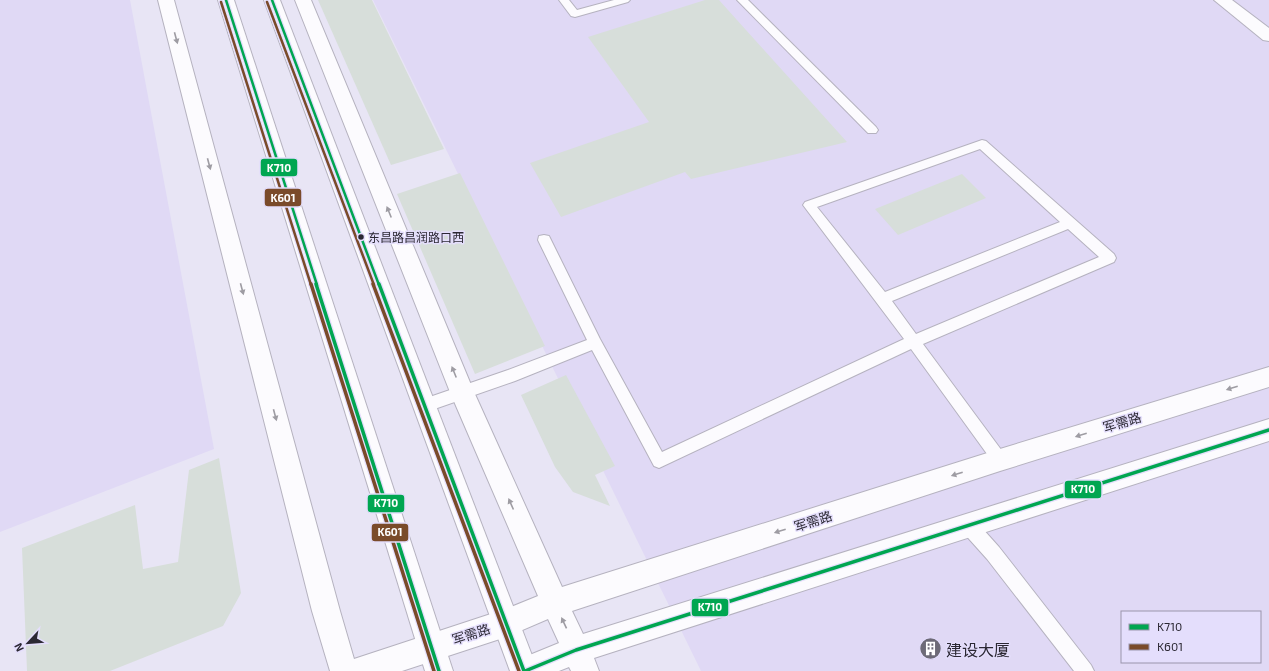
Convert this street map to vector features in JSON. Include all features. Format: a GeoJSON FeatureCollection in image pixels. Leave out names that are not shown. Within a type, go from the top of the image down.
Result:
{"type":"FeatureCollection","features":[{"type":"Feature","properties":{"kind":"street"},"geometry":{"type":"LineString","coordinates":[[166,0],[326,611],[344,671]]}},
{"type":"Feature","properties":{"kind":"street"},"geometry":{"type":"LineString","coordinates":[[226,0],[440,671]]}},
{"type":"Feature","properties":{"kind":"street"},"geometry":{"type":"LineString","coordinates":[[272,0],[524,671],[581,660],[968,524],[1269,430]]}},
{"type":"Feature","properties":{"kind":"street"},"geometry":{"type":"LineString","coordinates":[[303,0],[462,392],[554,603],[581,660]]}},
{"type":"Feature","properties":{"kind":"street"},"geometry":{"type":"LineString","coordinates":[[1222,0],[1269,36]]}},
{"type":"Feature","properties":{"kind":"street","name":"军需路"},"geometry":{"type":"LineString","coordinates":[[359,671],[506,622],[554,603],[1000,460],[1269,376]]}},
{"type":"Feature","properties":{"kind":"lane"},"geometry":{"type":"LineString","coordinates":[[564,0],[575,14],[625,0]]}},
{"type":"Feature","properties":{"kind":"lane"},"geometry":{"type":"LineString","coordinates":[[742,0],[872,130]]}},
{"type":"Feature","properties":{"kind":"lane"},"geometry":{"type":"LineString","coordinates":[[544,240],[595,342],[659,461],[914,341],[1109,258],[982,144],[809,205],[914,341],[978,432],[1000,460]]}},
{"type":"Feature","properties":{"kind":"lane"},"geometry":{"type":"LineString","coordinates":[[883,300],[1070,223]]}},
{"type":"Feature","properties":{"kind":"lane"},"geometry":{"type":"LineString","coordinates":[[424,406],[510,376],[595,342]]}},
{"type":"Feature","properties":{"kind":"lane"},"geometry":{"type":"LineString","coordinates":[[968,524],[993,553],[1085,671]]}},
{"type":"Feature","properties":{"kind":"shaded area"},"geometry":{"type":"Polygon","coordinates":[[[0,0],[130,0],[214,449],[0,532],[0,0]]]}},
{"type":"Feature","properties":{"kind":"shaded area"},"geometry":{"type":"Polygon","coordinates":[[[318,0],[372,0],[444,149],[391,165],[318,0]]]}},
{"type":"Feature","properties":{"kind":"shaded area"},"geometry":{"type":"Polygon","coordinates":[[[373,0],[1269,0],[1269,671],[701,671],[373,0]]]}},
{"type":"Feature","properties":{"kind":"shaded area"},"geometry":{"type":"Polygon","coordinates":[[[705,0],[719,0],[847,142],[691,179],[685,172],[561,217],[530,163],[649,122],[588,37],[705,0]]]}},
{"type":"Feature","properties":{"kind":"shaded area"},"geometry":{"type":"Polygon","coordinates":[[[460,173],[545,346],[475,374],[397,194],[460,173]]]}},
{"type":"Feature","properties":{"kind":"shaded area"},"geometry":{"type":"Polygon","coordinates":[[[962,174],[986,198],[898,235],[875,209],[962,174]]]}},
{"type":"Feature","properties":{"kind":"shaded area"},"geometry":{"type":"Polygon","coordinates":[[[566,375],[615,466],[595,475],[610,506],[573,492],[555,467],[521,395],[566,375]]]}},
{"type":"Feature","properties":{"kind":"shaded area"},"geometry":{"type":"Polygon","coordinates":[[[219,458],[241,593],[223,626],[110,671],[27,671],[22,548],[135,505],[143,569],[178,562],[189,470],[219,458]]]}},
{"type":"Feature","properties":{"kind":"transit line","name":"K710"},"geometry":{"type":"LineString","coordinates":[[226,0],[439,671]]}},
{"type":"Feature","properties":{"kind":"transit line","name":"K710"},"geometry":{"type":"LineString","coordinates":[[272,0],[524,671]]}},
{"type":"Feature","properties":{"kind":"transit line","name":"K601"},"geometry":{"type":"LineString","coordinates":[[221,2],[434,671]]}},
{"type":"Feature","properties":{"kind":"transit line","name":"K601"},"geometry":{"type":"LineString","coordinates":[[267,2],[519,671]]}},
{"type":"Feature","properties":{"kind":"transit line","name":"K710"},"geometry":{"type":"LineString","coordinates":[[525,671],[576,650],[1269,430]]}},
{"type":"Feature","properties":{"kind":"place","name":"东昌路昌润路口西"},"geometry":{"type":"Point","coordinates":[361,237]}},
{"type":"Feature","properties":{"kind":"place","name":"建设大厦"},"geometry":{"type":"Point","coordinates":[931,649]}}]}
